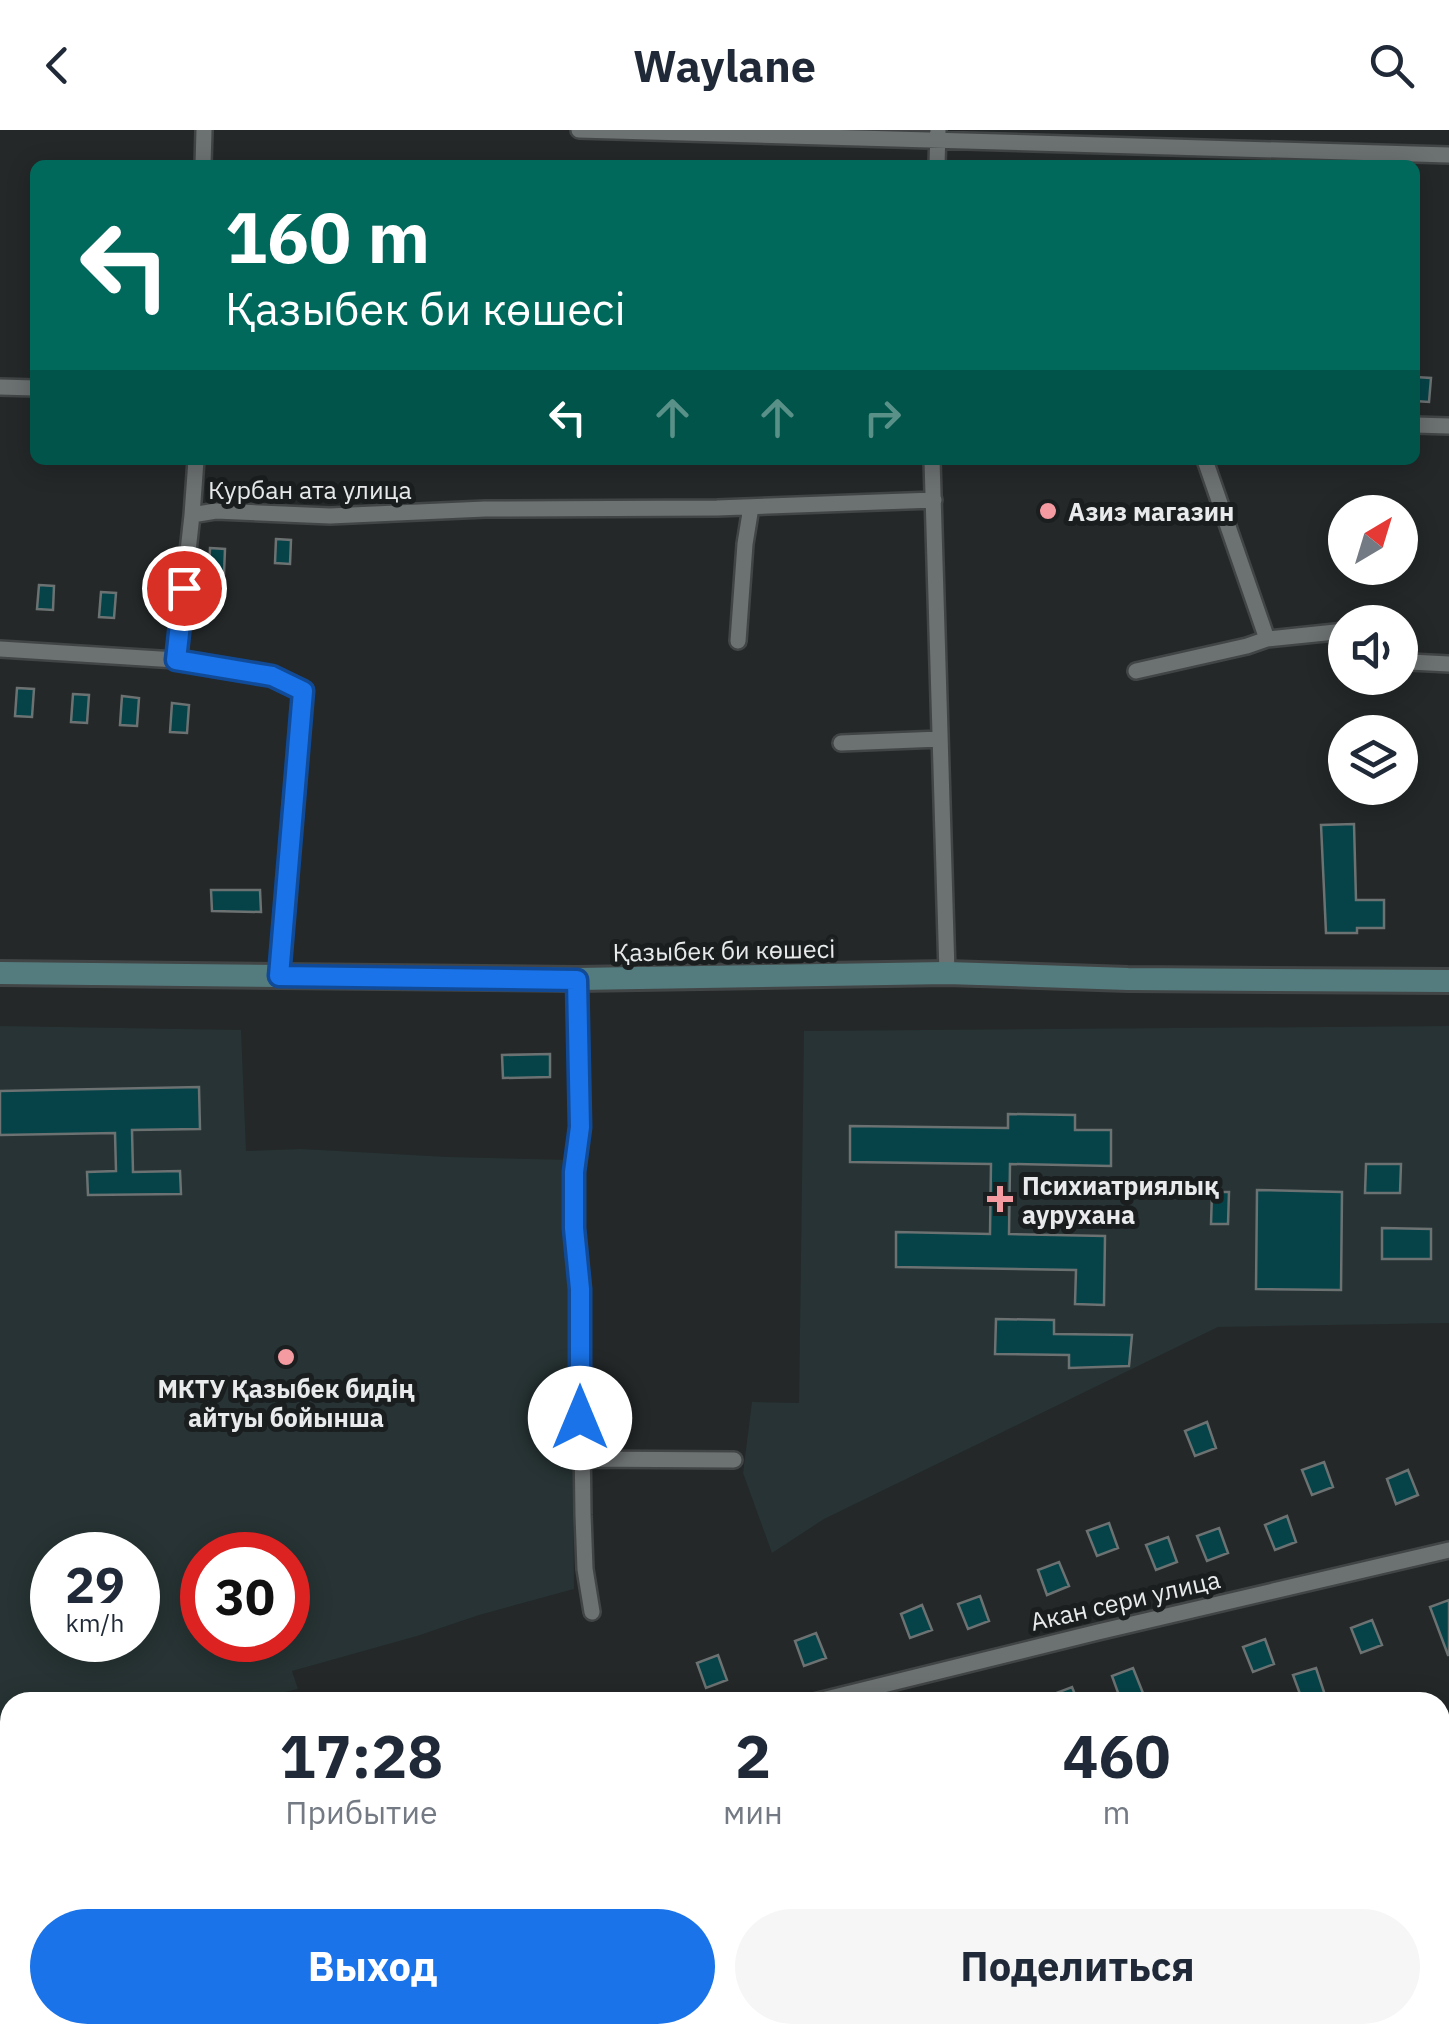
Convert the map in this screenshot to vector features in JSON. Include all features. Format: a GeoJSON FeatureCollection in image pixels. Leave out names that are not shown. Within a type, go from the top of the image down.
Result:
{"type":"FeatureCollection","features":[{"type":"Feature","properties":{"kind":"main road","name":"Қазыбек би көшесі"},"geometry":{"type":"LineString","coordinates":[[0,973],[577,980],[947,974],[1449,982]]}},
{"type":"Feature","properties":{"kind":"street"},"geometry":{"type":"LineString","coordinates":[[203,160],[204,130]]}},
{"type":"Feature","properties":{"kind":"street"},"geometry":{"type":"LineString","coordinates":[[579,130],[938,136],[1449,155]]}},
{"type":"Feature","properties":{"kind":"street"},"geometry":{"type":"LineString","coordinates":[[0,387],[30,388]]}},
{"type":"Feature","properties":{"kind":"street"},"geometry":{"type":"LineString","coordinates":[[1420,426],[1449,426]]}},
{"type":"Feature","properties":{"kind":"street"},"geometry":{"type":"LineString","coordinates":[[192,515],[196,465]]}},
{"type":"Feature","properties":{"kind":"street"},"geometry":{"type":"LineString","coordinates":[[932,465],[947,974]]}},
{"type":"Feature","properties":{"kind":"street"},"geometry":{"type":"LineString","coordinates":[[1207,465],[1267,639]]}},
{"type":"Feature","properties":{"kind":"street","name":"Курбан ата улица"},"geometry":{"type":"LineString","coordinates":[[176,660],[192,515],[216,510],[330,516],[934,500]]}},
{"type":"Feature","properties":{"kind":"street"},"geometry":{"type":"LineString","coordinates":[[738,641],[751,507]]}},
{"type":"Feature","properties":{"kind":"street"},"geometry":{"type":"LineString","coordinates":[[1136,671],[1267,639],[1328,633]]}},
{"type":"Feature","properties":{"kind":"street"},"geometry":{"type":"LineString","coordinates":[[0,649],[176,660],[272,676],[303,691],[279,976]]}},
{"type":"Feature","properties":{"kind":"street"},"geometry":{"type":"LineString","coordinates":[[1418,662],[1449,664]]}},
{"type":"Feature","properties":{"kind":"street"},"geometry":{"type":"LineString","coordinates":[[841,742],[940,739]]}},
{"type":"Feature","properties":{"kind":"street"},"geometry":{"type":"LineString","coordinates":[[577,980],[580,1127],[574,1172],[574,1228],[580,1289],[585,1568],[592,1612]]}},
{"type":"Feature","properties":{"kind":"street"},"geometry":{"type":"LineString","coordinates":[[581,1459],[734,1460]]}},
{"type":"Feature","properties":{"kind":"street","name":"Акан сери улица"},"geometry":{"type":"LineString","coordinates":[[855,1692],[1449,1550]]}},
{"type":"Feature","properties":{"kind":"shaded area","name":"МКТУ Қазыбек бидің айтуы бойынша"},"geometry":{"type":"Polygon","coordinates":[[[0,1026],[241,1030],[246,1151],[301,1149],[571,1160],[574,1589],[292,1671],[298,1689],[285,1692],[0,1692],[0,1026]]]}},
{"type":"Feature","properties":{"kind":"shaded area"},"geometry":{"type":"Polygon","coordinates":[[[1449,1026],[1449,1323],[1218,1327],[824,1519],[772,1553],[743,1473],[752,1402],[799,1403],[804,1031],[1449,1026]]]}},
{"type":"Feature","properties":{"kind":"building"},"geometry":{"type":"Polygon","coordinates":[[[1420,377],[1431,378],[1429,402],[1420,401],[1420,377]]]}},
{"type":"Feature","properties":{"kind":"building"},"geometry":{"type":"Polygon","coordinates":[[[276,539],[291,540],[290,564],[275,563],[276,539]]]}},
{"type":"Feature","properties":{"kind":"building"},"geometry":{"type":"Polygon","coordinates":[[[210,548],[225,549],[224,574],[209,573],[210,548]]]}},
{"type":"Feature","properties":{"kind":"building"},"geometry":{"type":"Polygon","coordinates":[[[39,585],[54,586],[53,610],[37,609],[39,585]]]}},
{"type":"Feature","properties":{"kind":"building"},"geometry":{"type":"Polygon","coordinates":[[[101,592],[116,593],[114,618],[99,617],[101,592]]]}},
{"type":"Feature","properties":{"kind":"building"},"geometry":{"type":"Polygon","coordinates":[[[17,688],[34,689],[32,717],[15,716],[17,688]]]}},
{"type":"Feature","properties":{"kind":"building"},"geometry":{"type":"Polygon","coordinates":[[[73,694],[89,695],[87,723],[71,722],[73,694]]]}},
{"type":"Feature","properties":{"kind":"building"},"geometry":{"type":"Polygon","coordinates":[[[122,696],[139,698],[137,726],[120,725],[122,696]]]}},
{"type":"Feature","properties":{"kind":"building"},"geometry":{"type":"Polygon","coordinates":[[[172,703],[189,705],[187,733],[170,732],[172,703]]]}},
{"type":"Feature","properties":{"kind":"building"},"geometry":{"type":"Polygon","coordinates":[[[1354,824],[1356,900],[1384,900],[1384,928],[1326,933],[1321,825],[1354,824]]]}},
{"type":"Feature","properties":{"kind":"building"},"geometry":{"type":"Polygon","coordinates":[[[211,890],[260,890],[261,912],[212,911],[211,890]]]}},
{"type":"Feature","properties":{"kind":"building"},"geometry":{"type":"Polygon","coordinates":[[[550,1054],[550,1077],[503,1078],[502,1055],[550,1054]]]}},
{"type":"Feature","properties":{"kind":"building"},"geometry":{"type":"Polygon","coordinates":[[[199,1087],[200,1129],[132,1130],[133,1172],[180,1171],[181,1194],[88,1195],[87,1172],[116,1171],[115,1133],[0,1135],[0,1091],[199,1087]]]}},
{"type":"Feature","properties":{"kind":"building","name":"Психиатриялық аурухана"},"geometry":{"type":"Polygon","coordinates":[[[1008,1114],[1075,1115],[1075,1130],[1111,1130],[1111,1166],[1010,1164],[1009,1234],[1105,1236],[1104,1305],[1075,1304],[1076,1270],[896,1267],[896,1232],[990,1234],[991,1164],[850,1162],[850,1126],[1008,1128],[1008,1114]]]}},
{"type":"Feature","properties":{"kind":"building"},"geometry":{"type":"Polygon","coordinates":[[[1366,1164],[1401,1164],[1400,1193],[1365,1193],[1366,1164]]]}},
{"type":"Feature","properties":{"kind":"building"},"geometry":{"type":"Polygon","coordinates":[[[1257,1190],[1342,1192],[1341,1290],[1256,1289],[1257,1190]]]}},
{"type":"Feature","properties":{"kind":"building"},"geometry":{"type":"Polygon","coordinates":[[[1212,1192],[1229,1192],[1228,1224],[1211,1224],[1212,1192]]]}},
{"type":"Feature","properties":{"kind":"building"},"geometry":{"type":"Polygon","coordinates":[[[1382,1228],[1431,1229],[1431,1259],[1382,1259],[1382,1228]]]}},
{"type":"Feature","properties":{"kind":"building"},"geometry":{"type":"Polygon","coordinates":[[[996,1319],[1054,1320],[1054,1334],[1132,1335],[1129,1366],[1069,1368],[1069,1355],[995,1354],[996,1319]]]}},
{"type":"Feature","properties":{"kind":"building"},"geometry":{"type":"Polygon","coordinates":[[[1207,1422],[1216,1448],[1195,1456],[1185,1431],[1207,1422]]]}},
{"type":"Feature","properties":{"kind":"building"},"geometry":{"type":"Polygon","coordinates":[[[1324,1462],[1333,1487],[1312,1495],[1302,1470],[1324,1462]]]}},
{"type":"Feature","properties":{"kind":"building"},"geometry":{"type":"Polygon","coordinates":[[[1408,1470],[1418,1495],[1396,1504],[1387,1479],[1408,1470]]]}},
{"type":"Feature","properties":{"kind":"building"},"geometry":{"type":"Polygon","coordinates":[[[1287,1516],[1296,1542],[1275,1550],[1265,1525],[1287,1516]]]}},
{"type":"Feature","properties":{"kind":"building"},"geometry":{"type":"Polygon","coordinates":[[[1109,1523],[1118,1548],[1097,1556],[1087,1531],[1109,1523]]]}},
{"type":"Feature","properties":{"kind":"building"},"geometry":{"type":"Polygon","coordinates":[[[1219,1528],[1228,1553],[1207,1561],[1197,1536],[1219,1528]]]}},
{"type":"Feature","properties":{"kind":"building"},"geometry":{"type":"Polygon","coordinates":[[[1168,1537],[1177,1562],[1156,1570],[1146,1545],[1168,1537]]]}},
{"type":"Feature","properties":{"kind":"building"},"geometry":{"type":"Polygon","coordinates":[[[1059,1562],[1069,1586],[1047,1595],[1038,1570],[1059,1562]]]}},
{"type":"Feature","properties":{"kind":"building"},"geometry":{"type":"Polygon","coordinates":[[[980,1596],[989,1621],[968,1629],[958,1604],[980,1596]]]}},
{"type":"Feature","properties":{"kind":"building"},"geometry":{"type":"Polygon","coordinates":[[[1449,1600],[1449,1655],[1448,1655],[1430,1607],[1449,1600]]]}},
{"type":"Feature","properties":{"kind":"building"},"geometry":{"type":"Polygon","coordinates":[[[922,1605],[932,1630],[910,1638],[901,1614],[922,1605]]]}},
{"type":"Feature","properties":{"kind":"building"},"geometry":{"type":"Polygon","coordinates":[[[1372,1620],[1382,1645],[1361,1653],[1351,1628],[1372,1620]]]}},
{"type":"Feature","properties":{"kind":"building"},"geometry":{"type":"Polygon","coordinates":[[[816,1633],[826,1658],[804,1666],[795,1641],[816,1633]]]}},
{"type":"Feature","properties":{"kind":"building"},"geometry":{"type":"Polygon","coordinates":[[[1265,1639],[1274,1664],[1253,1672],[1243,1647],[1265,1639]]]}},
{"type":"Feature","properties":{"kind":"building"},"geometry":{"type":"Polygon","coordinates":[[[718,1655],[727,1680],[706,1688],[697,1663],[718,1655]]]}},
{"type":"Feature","properties":{"kind":"building"},"geometry":{"type":"Polygon","coordinates":[[[1133,1668],[1143,1692],[1118,1692],[1112,1676],[1133,1668]]]}},
{"type":"Feature","properties":{"kind":"building"},"geometry":{"type":"Polygon","coordinates":[[[1316,1668],[1324,1692],[1299,1692],[1293,1675],[1316,1668]]]}},
{"type":"Feature","properties":{"kind":"place","name":"Азиз магазин"},"geometry":{"type":"Point","coordinates":[1048,511]}},
{"type":"Feature","properties":{"kind":"place","name":"Психиатриялық аурухана"},"geometry":{"type":"Point","coordinates":[1000,1199]}},
{"type":"Feature","properties":{"kind":"place","name":"МКТУ Қазыбек бидің айтуы бойынша"},"geometry":{"type":"Point","coordinates":[286,1357]}},
{"type":"Feature","properties":{"kind":"route"},"geometry":{"type":"LineString","coordinates":[[184,588],[176,660],[272,676],[303,691],[279,976],[577,980],[580,1127],[574,1172],[574,1228],[580,1289],[580,1418]]}}]}
